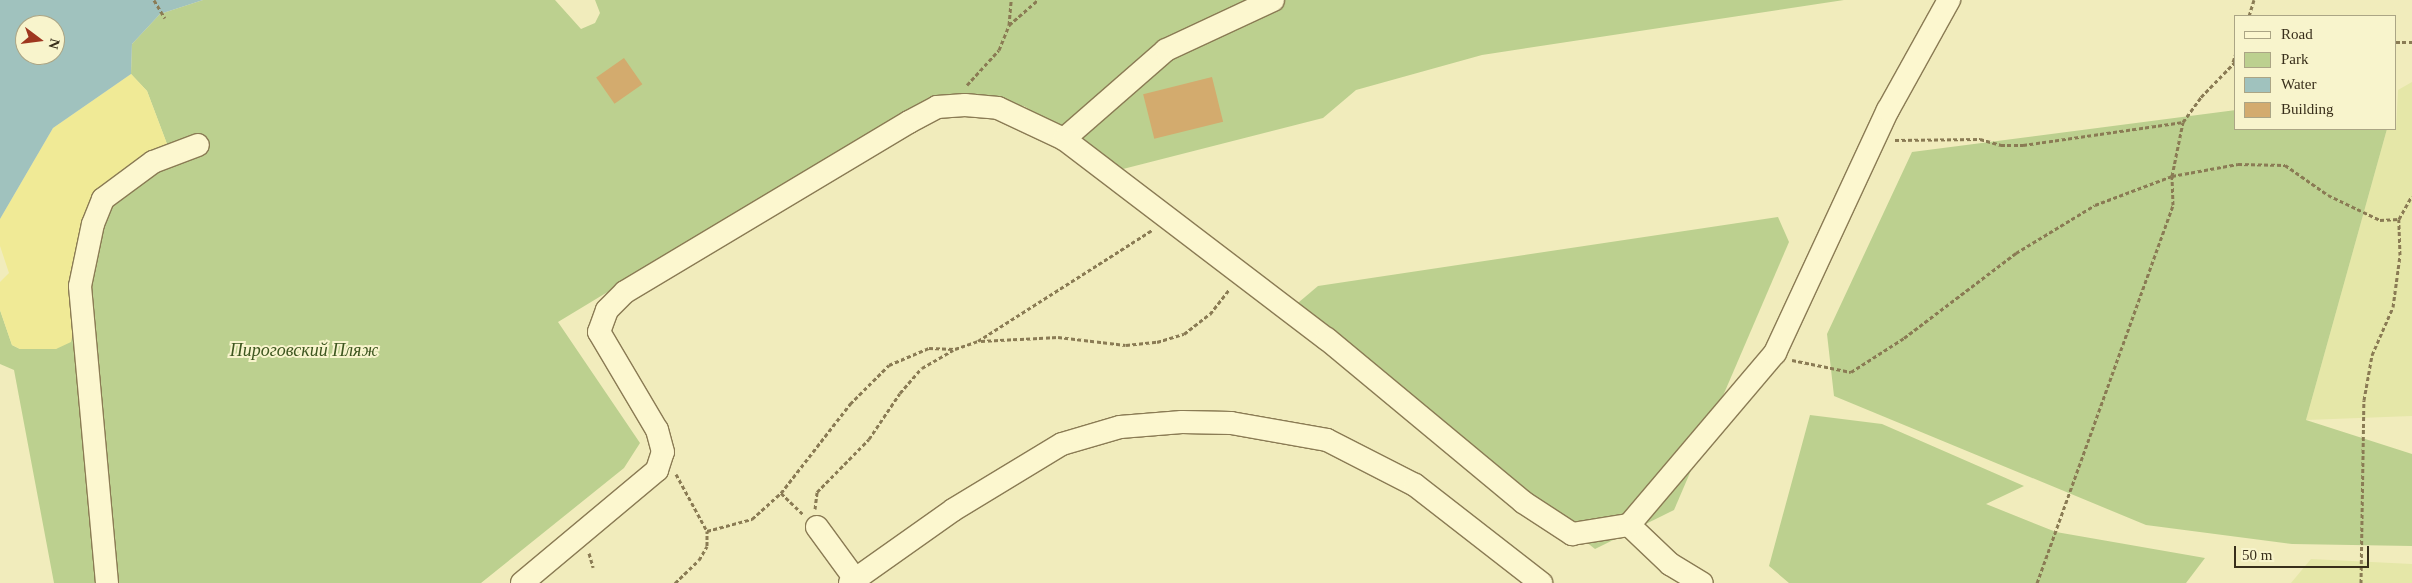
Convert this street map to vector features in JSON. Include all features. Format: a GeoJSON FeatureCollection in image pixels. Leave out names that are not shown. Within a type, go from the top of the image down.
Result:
{"type":"FeatureCollection","features":[{"type":"Feature","properties":{"kind":"street"},"geometry":{"type":"LineString","coordinates":[[1064,139],[1166,50],[1273,0]]}},
{"type":"Feature","properties":{"kind":"street"},"geometry":{"type":"LineString","coordinates":[[522,583],[656,470],[663,452],[657,430],[599,332],[607,310],[625,292],[936,107],[965,104],[998,108],[1064,139],[1327,340],[1459,452],[1572,534],[1629,525],[1775,354],[1874,139],[1908,70],[1949,0]]}},
{"type":"Feature","properties":{"kind":"street"},"geometry":{"type":"LineString","coordinates":[[107,583],[80,286],[93,224],[103,199],[153,162],[198,145]]}},
{"type":"Feature","properties":{"kind":"street"},"geometry":{"type":"LineString","coordinates":[[817,527],[853,581],[953,510],[1062,444],[1120,427],[1182,422],[1231,423],[1327,440],[1415,485],[1541,583]]}},
{"type":"Feature","properties":{"kind":"street"},"geometry":{"type":"LineString","coordinates":[[1629,525],[1670,564],[1702,583]]}},
{"type":"Feature","properties":{"kind":"path"},"geometry":{"type":"LineString","coordinates":[[154,0],[165,18]]}},
{"type":"Feature","properties":{"kind":"path"},"geometry":{"type":"LineString","coordinates":[[936,107],[986,67],[999,50],[1009,25],[1011,0]]}},
{"type":"Feature","properties":{"kind":"path"},"geometry":{"type":"LineString","coordinates":[[1009,25],[1038,0]]}},
{"type":"Feature","properties":{"kind":"path"},"geometry":{"type":"LineString","coordinates":[[2249,15],[2254,0]]}},
{"type":"Feature","properties":{"kind":"path"},"geometry":{"type":"LineString","coordinates":[[2397,42],[2412,42]]}},
{"type":"Feature","properties":{"kind":"path"},"geometry":{"type":"LineString","coordinates":[[2037,583],[2173,205],[2172,176],[2183,122],[2234,62]]}},
{"type":"Feature","properties":{"kind":"path"},"geometry":{"type":"LineString","coordinates":[[1874,139],[1971,139],[2024,145],[2183,122]]}},
{"type":"Feature","properties":{"kind":"path"},"geometry":{"type":"LineString","coordinates":[[1775,354],[1803,364],[1851,372],[1904,338],[2016,253],[2095,205],[2172,176],[2238,164],[2285,164],[2328,195],[2380,220],[2399,219]]}},
{"type":"Feature","properties":{"kind":"path"},"geometry":{"type":"LineString","coordinates":[[2362,583],[2364,400],[2372,356],[2393,307],[2400,255],[2399,219],[2412,196]]}},
{"type":"Feature","properties":{"kind":"path"},"geometry":{"type":"LineString","coordinates":[[817,527],[817,492],[869,439],[922,368],[955,349],[978,341],[1168,219]]}},
{"type":"Feature","properties":{"kind":"path"},"geometry":{"type":"LineString","coordinates":[[978,341],[1058,337],[1126,344],[1157,342],[1184,334],[1203,319],[1242,274]]}},
{"type":"Feature","properties":{"kind":"path"},"geometry":{"type":"LineString","coordinates":[[707,531],[752,519],[781,493],[850,404],[889,365],[928,348],[955,349]]}},
{"type":"Feature","properties":{"kind":"path"},"geometry":{"type":"LineString","coordinates":[[663,452],[707,531],[707,546],[699,560],[675,583]]}},
{"type":"Feature","properties":{"kind":"path"},"geometry":{"type":"LineString","coordinates":[[781,493],[817,527]]}},
{"type":"Feature","properties":{"kind":"green space","name":"Пироговский Пляж"},"geometry":{"type":"Polygon","coordinates":[[[203,0],[555,0],[581,29],[595,23],[600,13],[595,0],[1844,0],[1482,55],[1356,90],[1323,118],[1123,169],[1024,106],[930,97],[558,322],[640,443],[624,468],[481,583],[54,583],[14,370],[0,364],[0,310],[12,345],[20,349],[56,349],[73,320],[85,230],[167,144],[147,91],[131,74],[132,44],[160,14],[203,0]]]}},
{"type":"Feature","properties":{"kind":"green space"},"geometry":{"type":"Polygon","coordinates":[[[2412,82],[2412,416],[2306,420],[2387,130],[2397,130],[2398,90],[2412,82]]]}},
{"type":"Feature","properties":{"kind":"green space"},"geometry":{"type":"Polygon","coordinates":[[[2234,110],[2234,130],[2387,130],[2306,420],[2412,454],[2412,546],[2292,544],[2146,525],[1834,396],[1827,334],[1912,152],[2234,110]]]}},
{"type":"Feature","properties":{"kind":"green space"},"geometry":{"type":"Polygon","coordinates":[[[1778,217],[1789,242],[1674,510],[1595,549],[1292,308],[1318,286],[1778,217]]]}},
{"type":"Feature","properties":{"kind":"green space"},"geometry":{"type":"Polygon","coordinates":[[[1810,415],[1882,424],[2024,486],[1986,504],[2056,532],[2205,558],[2186,583],[1789,583],[1769,566],[1810,415]]]}},
{"type":"Feature","properties":{"kind":"green space"},"geometry":{"type":"Polygon","coordinates":[[[2311,559],[2412,564],[2412,583],[2291,583],[2311,559]]]}},
{"type":"Feature","properties":{"kind":"sand"},"geometry":{"type":"Polygon","coordinates":[[[131,74],[147,91],[167,144],[105,191],[71,342],[56,349],[20,349],[12,345],[0,310],[0,282],[9,273],[0,246],[0,219],[53,128],[131,74]]]}},
{"type":"Feature","properties":{"kind":"water"},"geometry":{"type":"Polygon","coordinates":[[[0,0],[203,0],[160,14],[132,44],[131,74],[53,128],[0,219],[0,0]]]}},
{"type":"Feature","properties":{"kind":"building"},"geometry":{"type":"Polygon","coordinates":[[[624,58],[642,84],[615,104],[596,78],[624,58]]]}},
{"type":"Feature","properties":{"kind":"building"},"geometry":{"type":"Polygon","coordinates":[[[1212,77],[1223,122],[1154,139],[1143,94],[1212,77]]]}}]}
